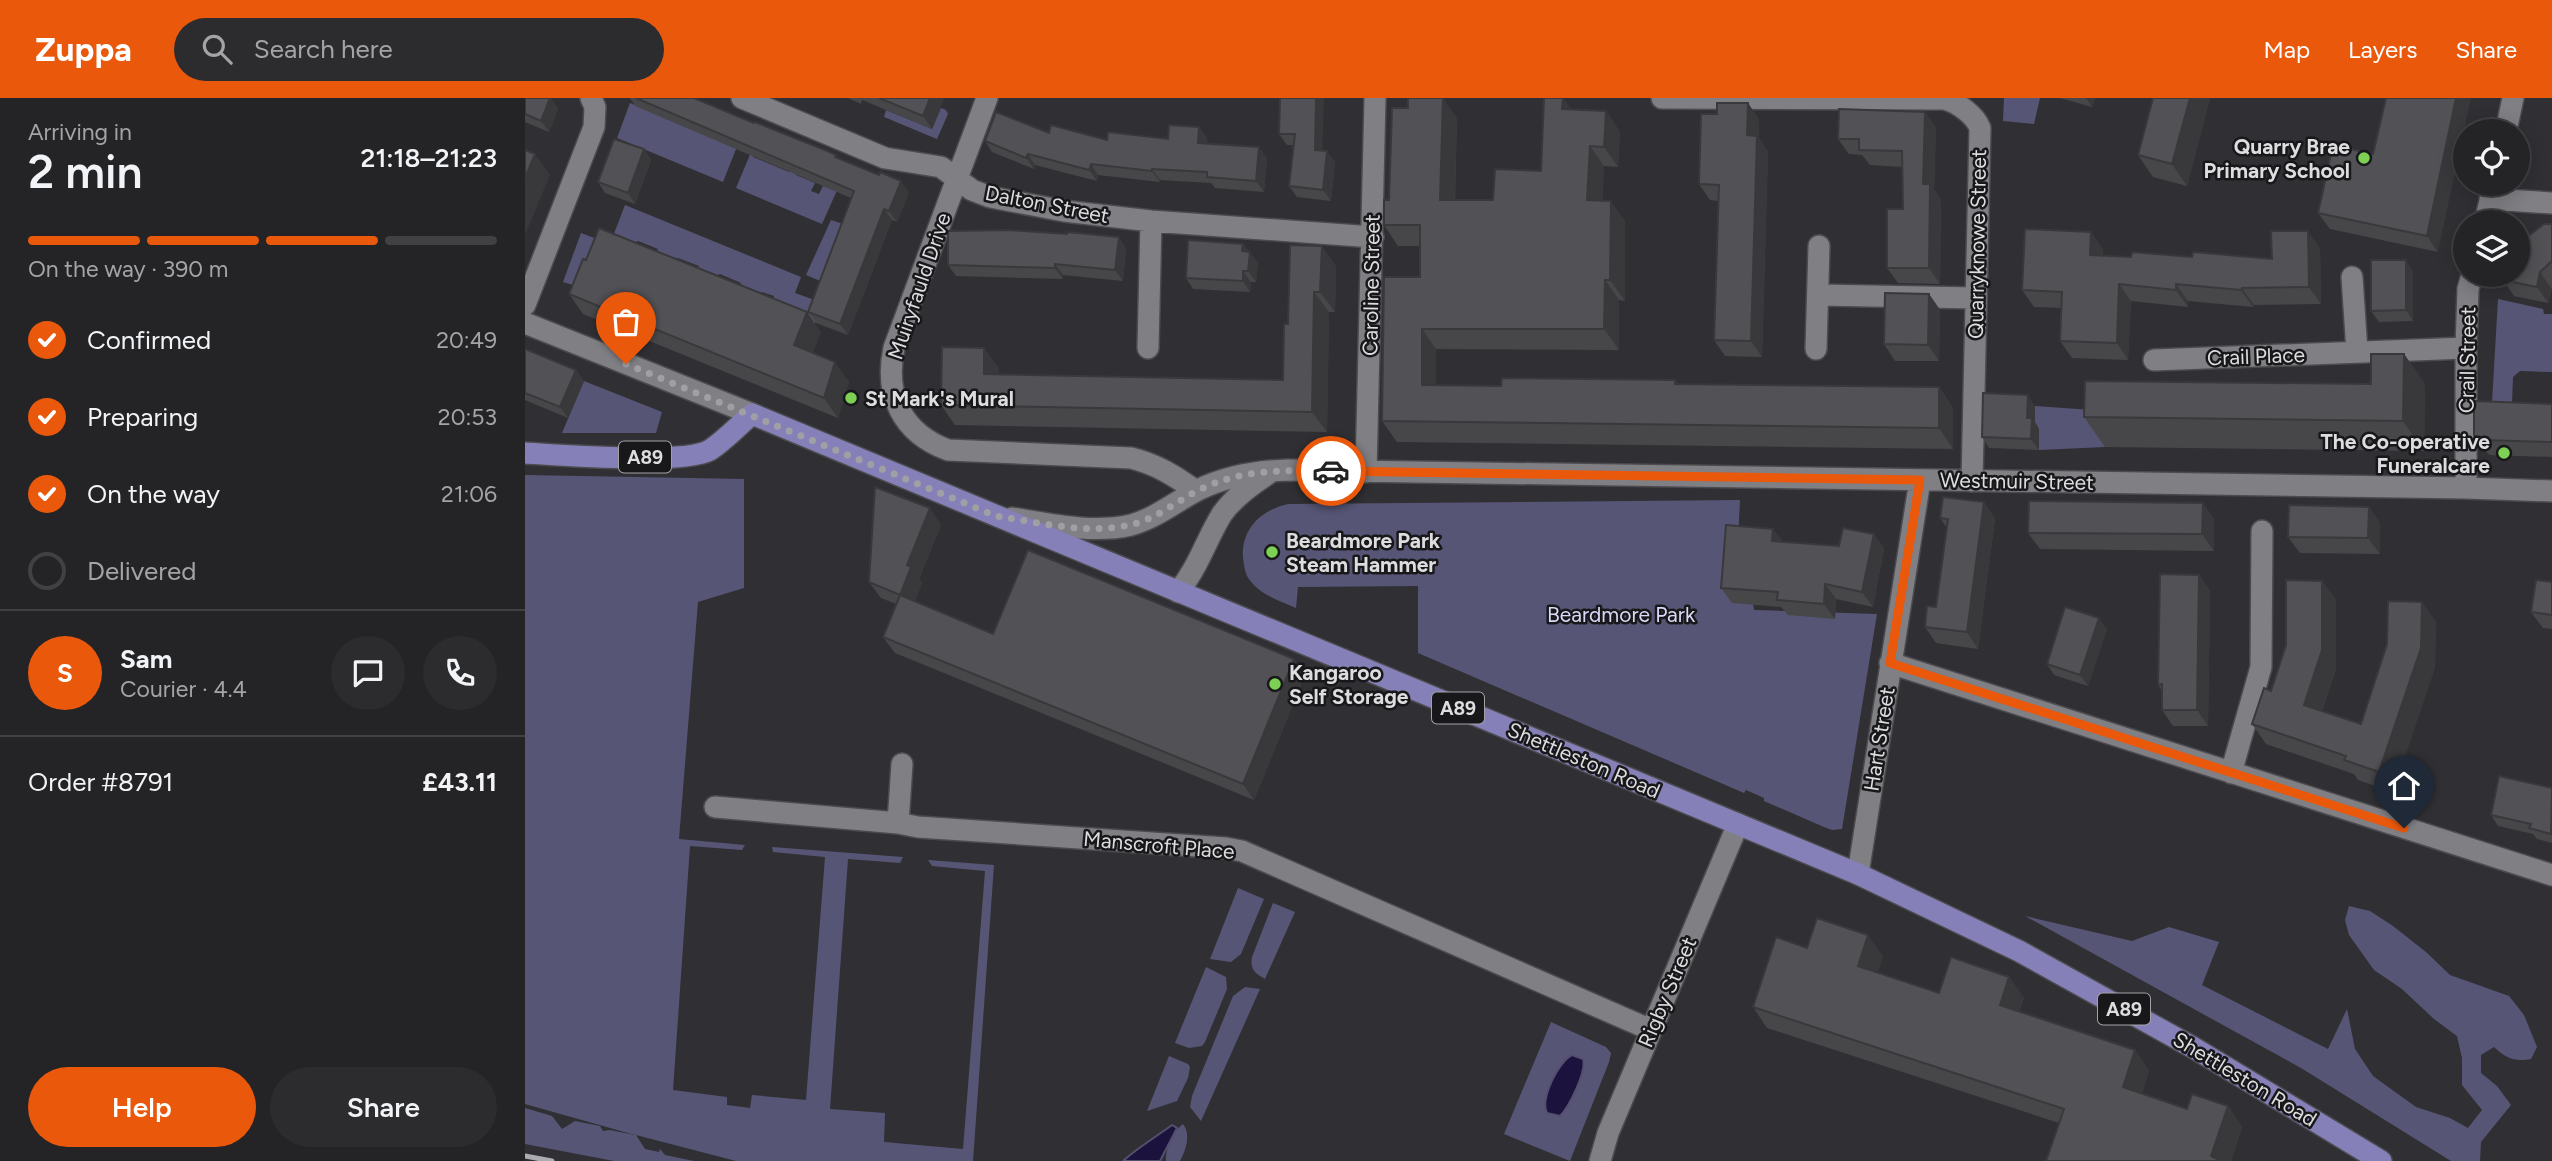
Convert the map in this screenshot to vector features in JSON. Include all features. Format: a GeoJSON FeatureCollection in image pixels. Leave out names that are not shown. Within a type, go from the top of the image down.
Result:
{"type":"FeatureCollection","features":[{"type":"Feature","properties":{"kind":"main road","name":"A89"},"geometry":{"type":"LineString","coordinates":[[525,453],[660,458],[696,454],[709,451],[751,414]]}},
{"type":"Feature","properties":{"kind":"main road","name":"Shettleston Road"},"geometry":{"type":"LineString","coordinates":[[751,414],[1858,874],[2019,951],[2194,1048],[2381,1161]]}},
{"type":"Feature","properties":{"kind":"street","name":"Dalton Street"},"geometry":{"type":"LineString","coordinates":[[742,98],[885,158],[933,165],[958,177],[972,190],[990,197],[1064,211],[1151,221],[1373,237]]}},
{"type":"Feature","properties":{"kind":"street","name":"Muiryfauld Drive"},"geometry":{"type":"LineString","coordinates":[[987,98],[894,348],[890,367],[891,387],[904,418],[924,438],[949,450],[1131,458],[1165,470],[1196,491]]}},
{"type":"Feature","properties":{"kind":"street","name":"Caroline Street"},"geometry":{"type":"LineString","coordinates":[[1366,472],[1375,98]]}},
{"type":"Feature","properties":{"kind":"street","name":"Quarryknowe Street"},"geometry":{"type":"LineString","coordinates":[[1662,98],[1952,101],[1978,122],[1972,481]]}},
{"type":"Feature","properties":{"kind":"street"},"geometry":{"type":"LineString","coordinates":[[2509,119],[2514,98]]}},
{"type":"Feature","properties":{"kind":"street"},"geometry":{"type":"LineString","coordinates":[[525,305],[594,127],[593,102]]}},
{"type":"Feature","properties":{"kind":"street"},"geometry":{"type":"LineString","coordinates":[[2512,196],[2552,204]]}},
{"type":"Feature","properties":{"kind":"street"},"geometry":{"type":"LineString","coordinates":[[1148,348],[1151,221]]}},
{"type":"Feature","properties":{"kind":"street"},"geometry":{"type":"LineString","coordinates":[[1816,349],[1819,246]]}},
{"type":"Feature","properties":{"kind":"street"},"geometry":{"type":"LineString","coordinates":[[2352,277],[2357,352]]}},
{"type":"Feature","properties":{"kind":"street","name":"Crail Street"},"geometry":{"type":"LineString","coordinates":[[2466,488],[2469,287]]}},
{"type":"Feature","properties":{"kind":"street"},"geometry":{"type":"LineString","coordinates":[[1818,295],[1976,298]]}},
{"type":"Feature","properties":{"kind":"street","name":"Shettleston Road"},"geometry":{"type":"LineString","coordinates":[[525,323],[751,414]]}},
{"type":"Feature","properties":{"kind":"street","name":"Crail Place"},"geometry":{"type":"LineString","coordinates":[[2154,360],[2466,348]]}},
{"type":"Feature","properties":{"kind":"street"},"geometry":{"type":"LineString","coordinates":[[1178,592],[1189,578],[1222,515],[1234,500],[1272,471]]}},
{"type":"Feature","properties":{"kind":"street","name":"Westmuir Street"},"geometry":{"type":"LineString","coordinates":[[996,516],[1051,524],[1114,528],[1148,519],[1196,491],[1236,476],[1272,471],[2552,491]]}},
{"type":"Feature","properties":{"kind":"street","name":"Hart Street"},"geometry":{"type":"LineString","coordinates":[[1858,874],[1920,480]]}},
{"type":"Feature","properties":{"kind":"street"},"geometry":{"type":"LineString","coordinates":[[2231,773],[2261,667],[2262,531]]}},
{"type":"Feature","properties":{"kind":"street"},"geometry":{"type":"LineString","coordinates":[[1890,663],[2552,875]]}},
{"type":"Feature","properties":{"kind":"street"},"geometry":{"type":"LineString","coordinates":[[898,822],[902,764]]}},
{"type":"Feature","properties":{"kind":"street","name":"Manscroft Place"},"geometry":{"type":"LineString","coordinates":[[715,807],[898,822],[918,827],[1242,851],[1651,1030]]}},
{"type":"Feature","properties":{"kind":"street","name":"Rigby Street"},"geometry":{"type":"LineString","coordinates":[[1600,1161],[1608,1133],[1738,824]]}},
{"type":"Feature","properties":{"kind":"green space"},"geometry":{"type":"Polygon","coordinates":[[[2004,98],[2040,98],[2034,124],[2003,121],[2004,98]]]}},
{"type":"Feature","properties":{"kind":"green space"},"geometry":{"type":"Polygon","coordinates":[[[630,103],[686,126],[740,139],[723,182],[617,138],[630,103]]]}},
{"type":"Feature","properties":{"kind":"green space"},"geometry":{"type":"Polygon","coordinates":[[[941,108],[948,114],[937,139],[884,117],[886,110],[932,129],[941,108]]]}},
{"type":"Feature","properties":{"kind":"green space"},"geometry":{"type":"Polygon","coordinates":[[[754,145],[757,146],[753,157],[789,172],[800,147],[807,151],[796,175],[815,183],[811,191],[819,194],[823,186],[833,190],[847,168],[822,224],[736,188],[754,145]]]}},
{"type":"Feature","properties":{"kind":"green space"},"geometry":{"type":"Polygon","coordinates":[[[625,205],[801,277],[795,293],[823,303],[813,328],[769,311],[774,296],[762,292],[749,298],[735,298],[741,283],[720,274],[694,281],[699,266],[678,258],[666,263],[652,264],[658,249],[638,241],[573,285],[563,282],[581,233],[610,244],[625,205]]]}},
{"type":"Feature","properties":{"kind":"green space"},"geometry":{"type":"Polygon","coordinates":[[[831,220],[852,227],[830,285],[806,275],[831,220]]]}},
{"type":"Feature","properties":{"kind":"green space"},"geometry":{"type":"Polygon","coordinates":[[[2498,299],[2543,309],[2544,314],[2552,314],[2552,372],[2520,371],[2513,377],[2512,403],[2492,403],[2498,299]]]}},
{"type":"Feature","properties":{"kind":"green space"},"geometry":{"type":"Polygon","coordinates":[[[584,381],[662,412],[656,433],[562,433],[584,381]]]}},
{"type":"Feature","properties":{"kind":"green space"},"geometry":{"type":"Polygon","coordinates":[[[2035,406],[2106,411],[2105,447],[2039,450],[2039,429],[2034,429],[2035,406]]]}},
{"type":"Feature","properties":{"kind":"green space"},"geometry":{"type":"Polygon","coordinates":[[[525,475],[744,479],[744,588],[698,602],[679,839],[745,845],[742,850],[690,846],[673,1090],[727,1097],[727,1105],[750,1108],[752,1095],[806,1100],[825,857],[773,852],[772,847],[903,857],[900,863],[848,859],[830,1109],[885,1113],[884,1142],[963,1149],[985,871],[932,866],[928,860],[994,865],[973,1161],[736,1161],[636,1135],[645,1149],[659,1152],[660,1149],[665,1155],[694,1161],[614,1161],[525,1144],[525,1108],[552,1116],[562,1129],[575,1121],[600,1126],[603,1131],[635,1135],[525,1104],[525,475]]]}},
{"type":"Feature","properties":{"kind":"green space","name":"Beardmore Park"},"geometry":{"type":"Polygon","coordinates":[[[1740,500],[1735,602],[1753,603],[1754,610],[1877,614],[1842,829],[1824,827],[1764,801],[1764,798],[1746,790],[1744,793],[1418,653],[1418,586],[1298,587],[1296,608],[1271,597],[1254,585],[1247,575],[1243,558],[1245,538],[1255,522],[1269,511],[1288,504],[1740,500]]]}},
{"type":"Feature","properties":{"kind":"green space"},"geometry":{"type":"Polygon","coordinates":[[[1238,888],[1264,899],[1241,954],[1231,962],[1210,959],[1238,888]]]}},
{"type":"Feature","properties":{"kind":"green space"},"geometry":{"type":"Polygon","coordinates":[[[1273,903],[1295,912],[1265,979],[1254,970],[1252,957],[1273,903]]]}},
{"type":"Feature","properties":{"kind":"green space"},"geometry":{"type":"Polygon","coordinates":[[[2349,906],[2370,911],[2393,926],[2450,975],[2509,996],[2524,1015],[2537,1047],[2531,1059],[2511,1058],[2494,1047],[2481,1055],[2481,1073],[2497,1086],[2511,1105],[2481,1142],[2480,1161],[2451,1161],[2301,1068],[2025,916],[2132,941],[2169,927],[2219,942],[2202,985],[2328,1049],[2347,1009],[2355,1049],[2373,1076],[2416,1107],[2450,1118],[2468,1128],[2482,1110],[2462,1085],[2462,1058],[2457,1036],[2402,989],[2374,970],[2349,935],[2345,920],[2349,906]]]}},
{"type":"Feature","properties":{"kind":"green space"},"geometry":{"type":"Polygon","coordinates":[[[1206,967],[1226,977],[1227,989],[1205,1042],[1202,1046],[1189,1048],[1175,1043],[1206,967]]]}},
{"type":"Feature","properties":{"kind":"green space"},"geometry":{"type":"Polygon","coordinates":[[[1245,987],[1260,989],[1201,1121],[1190,1107],[1192,1096],[1233,996],[1245,987]]]}},
{"type":"Feature","properties":{"kind":"green space"},"geometry":{"type":"Polygon","coordinates":[[[1551,1022],[1606,1047],[1611,1053],[1570,1161],[1504,1134],[1551,1022]]]}},
{"type":"Feature","properties":{"kind":"green space"},"geometry":{"type":"Polygon","coordinates":[[[1169,1056],[1188,1064],[1188,1078],[1177,1101],[1147,1111],[1169,1056]]]}},
{"type":"Feature","properties":{"kind":"green space"},"geometry":{"type":"Polygon","coordinates":[[[1183,1124],[1187,1137],[1182,1157],[1180,1161],[1166,1161],[1170,1141],[1183,1124]]]}},
{"type":"Feature","properties":{"kind":"shaded area"},"geometry":{"type":"Polygon","coordinates":[[[1572,1055],[1583,1059],[1584,1065],[1576,1089],[1560,1116],[1547,1113],[1545,1107],[1548,1090],[1561,1065],[1572,1055]]]}},
{"type":"Feature","properties":{"kind":"shaded area"},"geometry":{"type":"Polygon","coordinates":[[[1172,1125],[1177,1128],[1160,1161],[1123,1161],[1140,1147],[1172,1125]]]}},
{"type":"Feature","properties":{"kind":"building"},"geometry":{"type":"Polygon","coordinates":[[[525,98],[550,98],[541,121],[525,114],[525,98]]]}},
{"type":"Feature","properties":{"kind":"building"},"geometry":{"type":"Polygon","coordinates":[[[636,98],[694,98],[825,150],[836,155],[835,157],[879,175],[880,172],[901,181],[889,211],[884,209],[840,324],[808,312],[854,191],[636,98]]]}},
{"type":"Feature","properties":{"kind":"building"},"geometry":{"type":"Polygon","coordinates":[[[879,98],[930,98],[923,116],[879,98]]]}},
{"type":"Feature","properties":{"kind":"building"},"geometry":{"type":"Polygon","coordinates":[[[1280,98],[1316,98],[1315,150],[1327,151],[1323,190],[1289,186],[1295,134],[1279,134],[1280,98]]]}},
{"type":"Feature","properties":{"kind":"building"},"geometry":{"type":"Polygon","coordinates":[[[1408,98],[1443,98],[1440,200],[1493,200],[1495,169],[1541,171],[1544,98],[1563,98],[1562,109],[1606,111],[1604,147],[1590,146],[1587,200],[1611,201],[1610,280],[1605,280],[1604,329],[1422,329],[1422,385],[1501,386],[1502,378],[1675,380],[1675,384],[1939,387],[1939,428],[1382,421],[1384,277],[1420,277],[1420,225],[1384,225],[1384,200],[1389,200],[1392,108],[1408,108],[1408,98]]]}},
{"type":"Feature","properties":{"kind":"building"},"geometry":{"type":"Polygon","coordinates":[[[2153,98],[2190,98],[2172,164],[2138,155],[2153,98]]]}},
{"type":"Feature","properties":{"kind":"building"},"geometry":{"type":"Polygon","coordinates":[[[2386,98],[2456,98],[2427,236],[2318,213],[2333,145],[2373,154],[2386,98]]]}},
{"type":"Feature","properties":{"kind":"building"},"geometry":{"type":"Polygon","coordinates":[[[1717,103],[1748,103],[1747,135],[1757,136],[1751,341],[1714,340],[1719,185],[1699,184],[1701,114],[1717,114],[1717,103]]]}},
{"type":"Feature","properties":{"kind":"building"},"geometry":{"type":"Polygon","coordinates":[[[1839,109],[1925,112],[1923,184],[1930,184],[1929,268],[1887,268],[1887,209],[1903,209],[1902,151],[1859,150],[1859,139],[1838,139],[1839,109]]]}},
{"type":"Feature","properties":{"kind":"building"},"geometry":{"type":"Polygon","coordinates":[[[996,112],[1049,133],[1051,125],[1107,140],[1108,132],[1168,139],[1169,125],[1199,127],[1198,143],[1259,147],[1256,181],[1207,177],[1207,172],[1152,171],[1091,164],[1089,170],[1028,154],[1026,158],[985,141],[996,112]]]}},
{"type":"Feature","properties":{"kind":"building"},"geometry":{"type":"Polygon","coordinates":[[[614,139],[644,149],[628,193],[598,182],[614,139]]]}},
{"type":"Feature","properties":{"kind":"building"},"geometry":{"type":"Polygon","coordinates":[[[525,150],[535,154],[525,178],[525,150]]]}},
{"type":"Feature","properties":{"kind":"building"},"geometry":{"type":"Polygon","coordinates":[[[2544,224],[2552,224],[2552,261],[2540,272],[2537,287],[2530,286],[2530,235],[2544,224]]]}},
{"type":"Feature","properties":{"kind":"building"},"geometry":{"type":"Polygon","coordinates":[[[599,228],[807,312],[794,345],[835,362],[824,398],[569,294],[599,228]]]}},
{"type":"Feature","properties":{"kind":"building"},"geometry":{"type":"Polygon","coordinates":[[[2025,229],[2091,232],[2090,255],[2131,257],[2132,252],[2192,257],[2193,252],[2272,259],[2271,231],[2308,231],[2309,287],[2241,290],[2176,284],[2176,290],[2119,284],[2117,343],[2060,341],[2062,292],[2022,290],[2025,229]]]}},
{"type":"Feature","properties":{"kind":"building"},"geometry":{"type":"Polygon","coordinates":[[[1008,230],[1119,237],[1115,270],[1055,264],[1055,268],[948,265],[948,231],[1008,230]]]}},
{"type":"Feature","properties":{"kind":"building"},"geometry":{"type":"Polygon","coordinates":[[[1188,240],[1243,244],[1242,251],[1250,252],[1248,271],[1243,271],[1243,281],[1186,278],[1188,240]]]}},
{"type":"Feature","properties":{"kind":"building"},"geometry":{"type":"Polygon","coordinates":[[[1290,245],[1322,246],[1320,292],[1314,292],[1312,412],[941,405],[942,347],[984,348],[984,374],[1283,380],[1290,245]]]}},
{"type":"Feature","properties":{"kind":"building"},"geometry":{"type":"Polygon","coordinates":[[[2371,260],[2406,260],[2406,310],[2371,311],[2371,260]]]}},
{"type":"Feature","properties":{"kind":"building"},"geometry":{"type":"Polygon","coordinates":[[[1885,293],[1929,294],[1928,345],[1884,344],[1885,293]]]}},
{"type":"Feature","properties":{"kind":"building"},"geometry":{"type":"Polygon","coordinates":[[[525,349],[576,370],[560,407],[525,393],[525,349]]]}},
{"type":"Feature","properties":{"kind":"building"},"geometry":{"type":"Polygon","coordinates":[[[2371,354],[2404,354],[2403,421],[2084,417],[2085,381],[2371,384],[2371,354]]]}},
{"type":"Feature","properties":{"kind":"building"},"geometry":{"type":"Polygon","coordinates":[[[1983,393],[2028,395],[2027,418],[2032,418],[2031,439],[1982,437],[1983,393]]]}},
{"type":"Feature","properties":{"kind":"building"},"geometry":{"type":"Polygon","coordinates":[[[2474,401],[2552,404],[2552,442],[2480,440],[2474,435],[2474,401]]]}},
{"type":"Feature","properties":{"kind":"building"},"geometry":{"type":"Polygon","coordinates":[[[875,487],[930,508],[907,565],[911,567],[900,595],[869,582],[875,487]]]}},
{"type":"Feature","properties":{"kind":"building"},"geometry":{"type":"Polygon","coordinates":[[[1943,497],[1984,502],[1967,632],[1925,627],[1927,606],[1936,607],[1948,519],[1940,518],[1943,497]]]}},
{"type":"Feature","properties":{"kind":"building"},"geometry":{"type":"Polygon","coordinates":[[[2029,501],[2203,503],[2202,534],[2028,533],[2029,501]]]}},
{"type":"Feature","properties":{"kind":"building"},"geometry":{"type":"Polygon","coordinates":[[[2289,505],[2369,507],[2368,538],[2288,537],[2289,505]]]}},
{"type":"Feature","properties":{"kind":"building"},"geometry":{"type":"Polygon","coordinates":[[[1726,525],[1773,529],[1772,541],[1839,546],[1843,528],[1874,534],[1862,592],[1825,584],[1824,604],[1777,600],[1778,592],[1721,588],[1726,525]]]}},
{"type":"Feature","properties":{"kind":"building"},"geometry":{"type":"Polygon","coordinates":[[[1028,550],[1294,659],[1243,784],[883,637],[900,595],[993,634],[1028,550]]]}},
{"type":"Feature","properties":{"kind":"building"},"geometry":{"type":"Polygon","coordinates":[[[2160,574],[2199,575],[2197,710],[2162,710],[2162,684],[2158,685],[2160,574]]]}},
{"type":"Feature","properties":{"kind":"building"},"geometry":{"type":"Polygon","coordinates":[[[2286,580],[2322,581],[2322,650],[2304,705],[2361,724],[2387,644],[2388,601],[2422,602],[2421,648],[2379,772],[2344,760],[2346,756],[2252,724],[2264,688],[2271,691],[2286,645],[2286,580]]]}},
{"type":"Feature","properties":{"kind":"building"},"geometry":{"type":"Polygon","coordinates":[[[2536,580],[2552,582],[2552,615],[2531,612],[2536,580]]]}},
{"type":"Feature","properties":{"kind":"building"},"geometry":{"type":"Polygon","coordinates":[[[2065,607],[2099,618],[2080,675],[2047,664],[2065,607]]]}},
{"type":"Feature","properties":{"kind":"building"},"geometry":{"type":"Polygon","coordinates":[[[2499,776],[2552,788],[2551,834],[2529,828],[2531,824],[2491,815],[2499,776]]]}},
{"type":"Feature","properties":{"kind":"building"},"geometry":{"type":"Polygon","coordinates":[[[1817,918],[1868,935],[1858,966],[1939,993],[1951,957],[2009,977],[2000,1005],[2135,1050],[2123,1087],[2187,1109],[2192,1094],[2228,1106],[2211,1156],[2221,1161],[2046,1161],[2064,1109],[1753,1007],[1776,937],[1807,948],[1817,918]]]}},
{"type":"Feature","properties":{"kind":"railway"},"geometry":{"type":"LineString","coordinates":[[525,1156],[552,1161]]}},
{"type":"Feature","properties":{"kind":"way so far"},"geometry":{"type":"LineString","coordinates":[[626,364],[996,516],[1051,524],[1114,528],[1148,519],[1196,491],[1236,476],[1288,470],[1331,471]]}},
{"type":"Feature","properties":{"kind":"place","name":"Quarry Brae Primary School"},"geometry":{"type":"Point","coordinates":[2364,158]}},
{"type":"Feature","properties":{"kind":"place","name":"St Mark's Mural"},"geometry":{"type":"Point","coordinates":[851,398]}},
{"type":"Feature","properties":{"kind":"place","name":"The Co-operative Funeralcare"},"geometry":{"type":"Point","coordinates":[2504,453]}},
{"type":"Feature","properties":{"kind":"place","name":"Beardmore Park Steam Hammer"},"geometry":{"type":"Point","coordinates":[1272,552]}},
{"type":"Feature","properties":{"kind":"place","name":"Kangaroo Self Storage"},"geometry":{"type":"Point","coordinates":[1275,684]}},
{"type":"Feature","properties":{"kind":"route"},"geometry":{"type":"LineString","coordinates":[[1331,471],[1920,480],[1890,663],[2404,828]]}}]}
